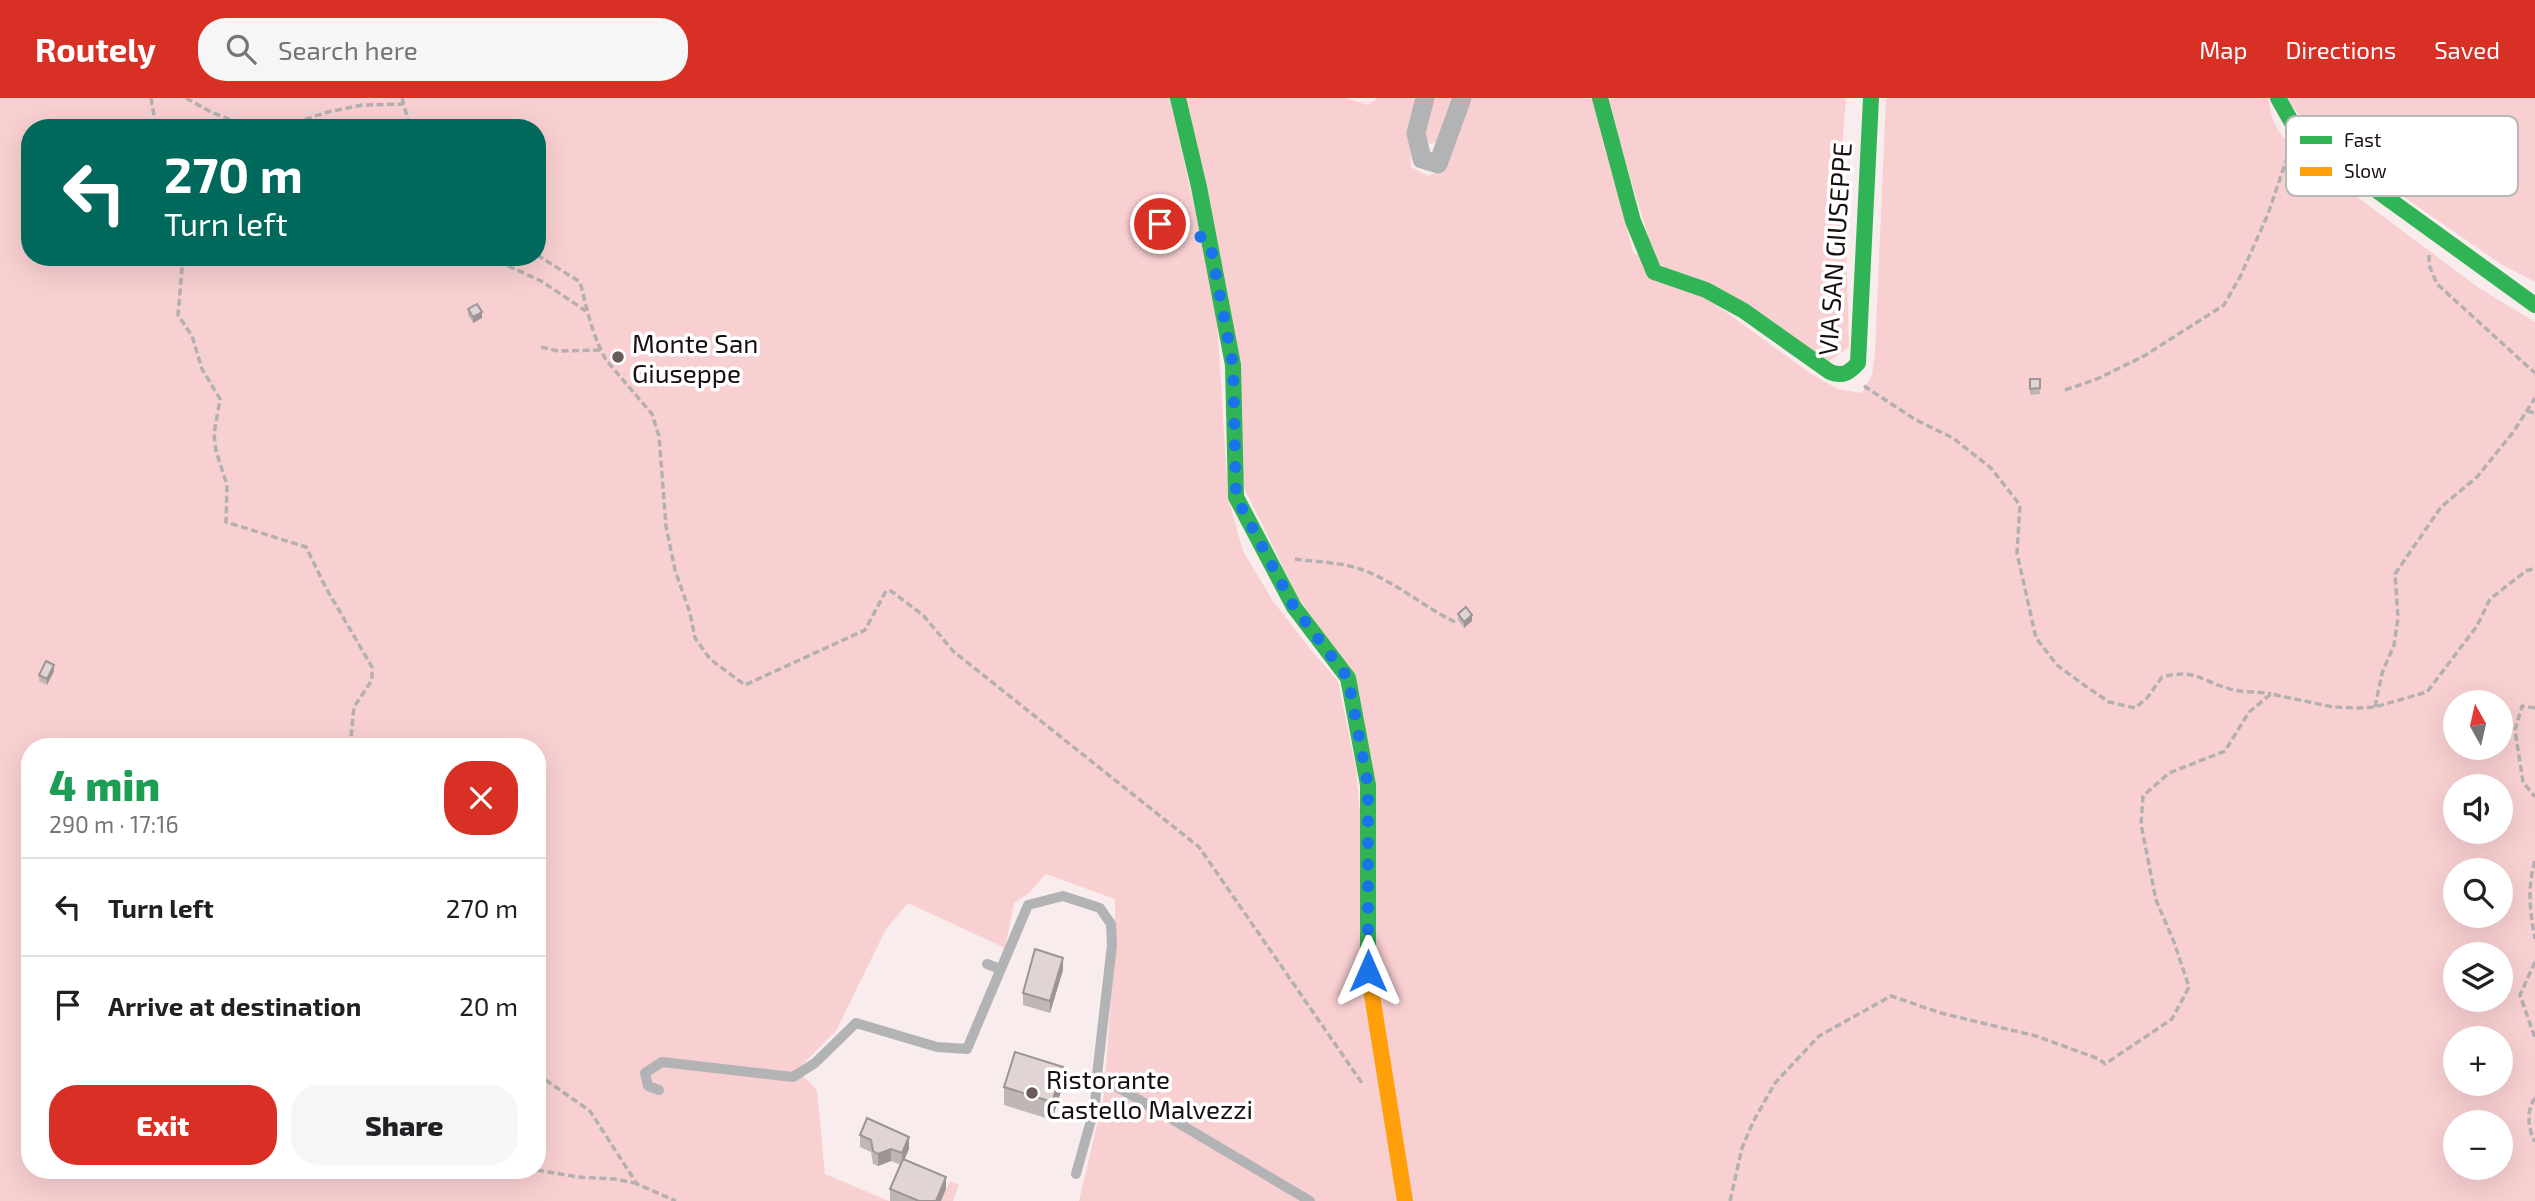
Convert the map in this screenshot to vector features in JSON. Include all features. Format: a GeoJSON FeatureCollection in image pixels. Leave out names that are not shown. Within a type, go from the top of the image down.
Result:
{"type":"FeatureCollection","features":[{"type":"Feature","properties":{"kind":"street"},"geometry":{"type":"LineString","coordinates":[[1178,98],[1233,365],[1236,497],[1294,607],[1348,678],[1368,785],[1368,971],[1405,1201]]}},
{"type":"Feature","properties":{"kind":"street"},"geometry":{"type":"LineString","coordinates":[[1425,98],[1416,133],[1422,159],[1438,164],[1462,98]]}},
{"type":"Feature","properties":{"kind":"street","name":"VIA SAN GIUSEPPE"},"geometry":{"type":"LineString","coordinates":[[1600,98],[1633,221],[1654,272],[1706,290],[1744,311],[1839,376],[1849,373],[1858,363],[1871,98]]}},
{"type":"Feature","properties":{"kind":"street"},"geometry":{"type":"LineString","coordinates":[[2278,98],[2288,116]]}},
{"type":"Feature","properties":{"kind":"street"},"geometry":{"type":"LineString","coordinates":[[2386,196],[2535,305]]}},
{"type":"Feature","properties":{"kind":"lane"},"geometry":{"type":"LineString","coordinates":[[659,1090],[648,1086],[645,1073],[662,1062],[793,1077],[815,1063],[856,1023],[937,1047],[967,1049],[1028,905],[1063,897],[1100,908],[1111,924],[1112,945],[1095,1106],[1076,1174]]}},
{"type":"Feature","properties":{"kind":"lane"},"geometry":{"type":"LineString","coordinates":[[987,964],[1000,969]]}},
{"type":"Feature","properties":{"kind":"lane"},"geometry":{"type":"LineString","coordinates":[[1097,1075],[1310,1201]]}},
{"type":"Feature","properties":{"kind":"path"},"geometry":{"type":"LineString","coordinates":[[150,98],[154,119]]}},
{"type":"Feature","properties":{"kind":"path"},"geometry":{"type":"LineString","coordinates":[[186,98],[229,119]]}},
{"type":"Feature","properties":{"kind":"path"},"geometry":{"type":"LineString","coordinates":[[402,98],[407,119]]}},
{"type":"Feature","properties":{"kind":"path"},"geometry":{"type":"LineString","coordinates":[[306,119],[362,105],[403,104]]}},
{"type":"Feature","properties":{"kind":"path"},"geometry":{"type":"LineString","coordinates":[[2065,390],[2097,379],[2144,356],[2224,305],[2241,275],[2286,165]]}},
{"type":"Feature","properties":{"kind":"path"},"geometry":{"type":"LineString","coordinates":[[1139,230],[1148,224],[1189,229],[1210,243]]}},
{"type":"Feature","properties":{"kind":"path"},"geometry":{"type":"LineString","coordinates":[[2433,229],[2429,244],[2429,265],[2437,284],[2535,373]]}},
{"type":"Feature","properties":{"kind":"path"},"geometry":{"type":"LineString","coordinates":[[546,261],[580,282],[600,350],[652,414],[659,436],[666,526],[675,570],[690,613],[695,638],[710,659],[745,685],[865,630],[886,591],[891,591],[923,615],[953,651],[1199,847],[1363,1086]]}},
{"type":"Feature","properties":{"kind":"path"},"geometry":{"type":"LineString","coordinates":[[182,266],[178,315],[192,336],[202,369],[220,399],[214,434],[216,451],[228,485],[226,522],[306,547],[326,589],[372,667],[372,680],[354,707],[351,738]]}},
{"type":"Feature","properties":{"kind":"path"},"geometry":{"type":"LineString","coordinates":[[508,266],[541,281],[588,312]]}},
{"type":"Feature","properties":{"kind":"path"},"geometry":{"type":"LineString","coordinates":[[541,346],[558,351],[600,350]]}},
{"type":"Feature","properties":{"kind":"path"},"geometry":{"type":"LineString","coordinates":[[1877,396],[1916,420],[1953,438],[1991,468],[2020,505],[2017,554],[2036,638],[2057,665],[2109,702],[2135,708],[2147,698],[2162,677],[2183,672],[2205,678],[2229,690],[2253,690],[2333,707],[2375,707],[2427,692],[2477,626],[2490,599],[2526,571],[2535,568]]}},
{"type":"Feature","properties":{"kind":"path"},"geometry":{"type":"LineString","coordinates":[[2375,707],[2382,673],[2395,645],[2398,618],[2395,574],[2441,507],[2477,477],[2535,398]]}},
{"type":"Feature","properties":{"kind":"path"},"geometry":{"type":"LineString","coordinates":[[2527,411],[2535,413]]}},
{"type":"Feature","properties":{"kind":"path"},"geometry":{"type":"LineString","coordinates":[[1268,559],[1288,558],[1356,568],[1376,575],[1413,595],[1438,614],[1455,622]]}},
{"type":"Feature","properties":{"kind":"path"},"geometry":{"type":"LineString","coordinates":[[1730,1201],[1742,1149],[1753,1122],[1775,1083],[1819,1036],[1891,996],[1941,1013],[2036,1036],[2099,1059],[2105,1065],[2172,1019],[2189,987],[2156,900],[2141,824],[2143,796],[2169,773],[2225,751],[2249,712],[2271,694]]}},
{"type":"Feature","properties":{"kind":"path"},"geometry":{"type":"LineString","coordinates":[[2535,708],[2522,706],[2515,730],[2524,782],[2535,797]]}},
{"type":"Feature","properties":{"kind":"path"},"geometry":{"type":"LineString","coordinates":[[2535,861],[2529,881],[2530,914],[2535,939]]}},
{"type":"Feature","properties":{"kind":"path"},"geometry":{"type":"LineString","coordinates":[[2535,962],[2520,995],[2535,1038]]}},
{"type":"Feature","properties":{"kind":"path"},"geometry":{"type":"LineString","coordinates":[[546,1080],[590,1111],[637,1184]]}},
{"type":"Feature","properties":{"kind":"path"},"geometry":{"type":"LineString","coordinates":[[2535,1098],[2530,1104],[2530,1132],[2535,1142]]}},
{"type":"Feature","properties":{"kind":"path"},"geometry":{"type":"LineString","coordinates":[[546,1172],[624,1180],[676,1201]]}},
{"type":"Feature","properties":{"kind":"shaded area"},"geometry":{"type":"Polygon","coordinates":[[[0,98],[1170,98],[1216,305],[1228,497],[1243,551],[1273,601],[1338,681],[1356,769],[1397,1201],[1079,1201],[1104,1095],[1115,944],[1115,899],[1046,874],[1029,893],[1014,903],[1005,948],[908,903],[886,929],[836,1031],[797,1070],[817,1090],[825,1174],[889,1201],[0,1201],[0,98]]]}},
{"type":"Feature","properties":{"kind":"shaded area"},"geometry":{"type":"Polygon","coordinates":[[[1186,98],[1345,98],[1368,105],[1378,98],[1417,98],[1410,132],[1411,167],[1428,176],[1444,169],[1472,98],[1594,98],[1633,252],[1719,307],[1810,373],[1838,389],[1862,393],[1872,375],[1875,351],[1886,98],[2269,98],[2271,114],[2286,140],[2286,196],[2356,196],[2479,288],[2535,322],[2535,1201],[1412,1201],[1376,966],[1353,675],[1299,599],[1244,488],[1186,98]]]}},
{"type":"Feature","properties":{"kind":"shaded area"},"geometry":{"type":"Polygon","coordinates":[[[1431,98],[1456,98],[1441,142],[1429,144],[1423,130],[1431,98]]]}},
{"type":"Feature","properties":{"kind":"shaded area"},"geometry":{"type":"Polygon","coordinates":[[[1606,98],[1846,98],[1843,136],[1849,347],[1829,361],[1656,262],[1606,98]]]}},
{"type":"Feature","properties":{"kind":"shaded area"},"geometry":{"type":"Polygon","coordinates":[[[2286,98],[2535,98],[2535,282],[2501,264],[2402,196],[2518,196],[2518,116],[2300,116],[2286,98]]]}},
{"type":"Feature","properties":{"kind":"shaded area"},"geometry":{"type":"Polygon","coordinates":[[[950,1181],[959,1185],[953,1201],[941,1201],[950,1181]]]}},
{"type":"Feature","properties":{"kind":"building"},"geometry":{"type":"Polygon","coordinates":[[[477,304],[482,312],[473,317],[468,309],[477,304]]]}},
{"type":"Feature","properties":{"kind":"building"},"geometry":{"type":"Polygon","coordinates":[[[2030,379],[2040,379],[2040,388],[2030,389],[2030,379]]]}},
{"type":"Feature","properties":{"kind":"building"},"geometry":{"type":"Polygon","coordinates":[[[1466,607],[1472,615],[1464,622],[1458,614],[1466,607]]]}},
{"type":"Feature","properties":{"kind":"building"},"geometry":{"type":"Polygon","coordinates":[[[46,661],[54,665],[47,679],[39,675],[46,661]]]}},
{"type":"Feature","properties":{"kind":"building"},"geometry":{"type":"Polygon","coordinates":[[[1035,949],[1063,958],[1050,1001],[1023,993],[1035,949]]]}},
{"type":"Feature","properties":{"kind":"building"},"geometry":{"type":"Polygon","coordinates":[[[1015,1052],[1063,1067],[1052,1102],[1004,1087],[1015,1052]]]}},
{"type":"Feature","properties":{"kind":"building"},"geometry":{"type":"Polygon","coordinates":[[[867,1118],[909,1137],[902,1153],[891,1149],[878,1154],[873,1151],[871,1140],[860,1135],[867,1118]]]}},
{"type":"Feature","properties":{"kind":"building"},"geometry":{"type":"Polygon","coordinates":[[[903,1159],[946,1177],[936,1201],[919,1201],[890,1189],[903,1159]]]}},
{"type":"Feature","properties":{"kind":"traffic: fast"},"geometry":{"type":"LineString","coordinates":[[1178,98],[1199,187],[1233,365],[1236,497],[1294,607],[1348,678],[1368,785],[1368,971],[1372,995]]}},
{"type":"Feature","properties":{"kind":"traffic: fast"},"geometry":{"type":"LineString","coordinates":[[1600,98],[1633,221],[1654,272],[1706,290],[1744,311],[1830,372],[1839,374],[1849,372],[1858,363],[1871,98]]}},
{"type":"Feature","properties":{"kind":"traffic: fast"},"geometry":{"type":"LineString","coordinates":[[2278,98],[2288,116]]}},
{"type":"Feature","properties":{"kind":"traffic: fast"},"geometry":{"type":"LineString","coordinates":[[2384,196],[2535,305]]}},
{"type":"Feature","properties":{"kind":"traffic: slow"},"geometry":{"type":"LineString","coordinates":[[1372,995],[1405,1201]]}},
{"type":"Feature","properties":{"kind":"place","name":"Monte San Giuseppe"},"geometry":{"type":"Point","coordinates":[618,357]}},
{"type":"Feature","properties":{"kind":"place","name":"Ristorante Castello Malvezzi"},"geometry":{"type":"Point","coordinates":[1032,1093]}},
{"type":"Feature","properties":{"kind":"route"},"geometry":{"type":"LineString","coordinates":[[1160,224],[1189,229],[1210,243],[1233,365],[1236,497],[1294,607],[1348,678],[1368,785],[1368,971]]}}]}
